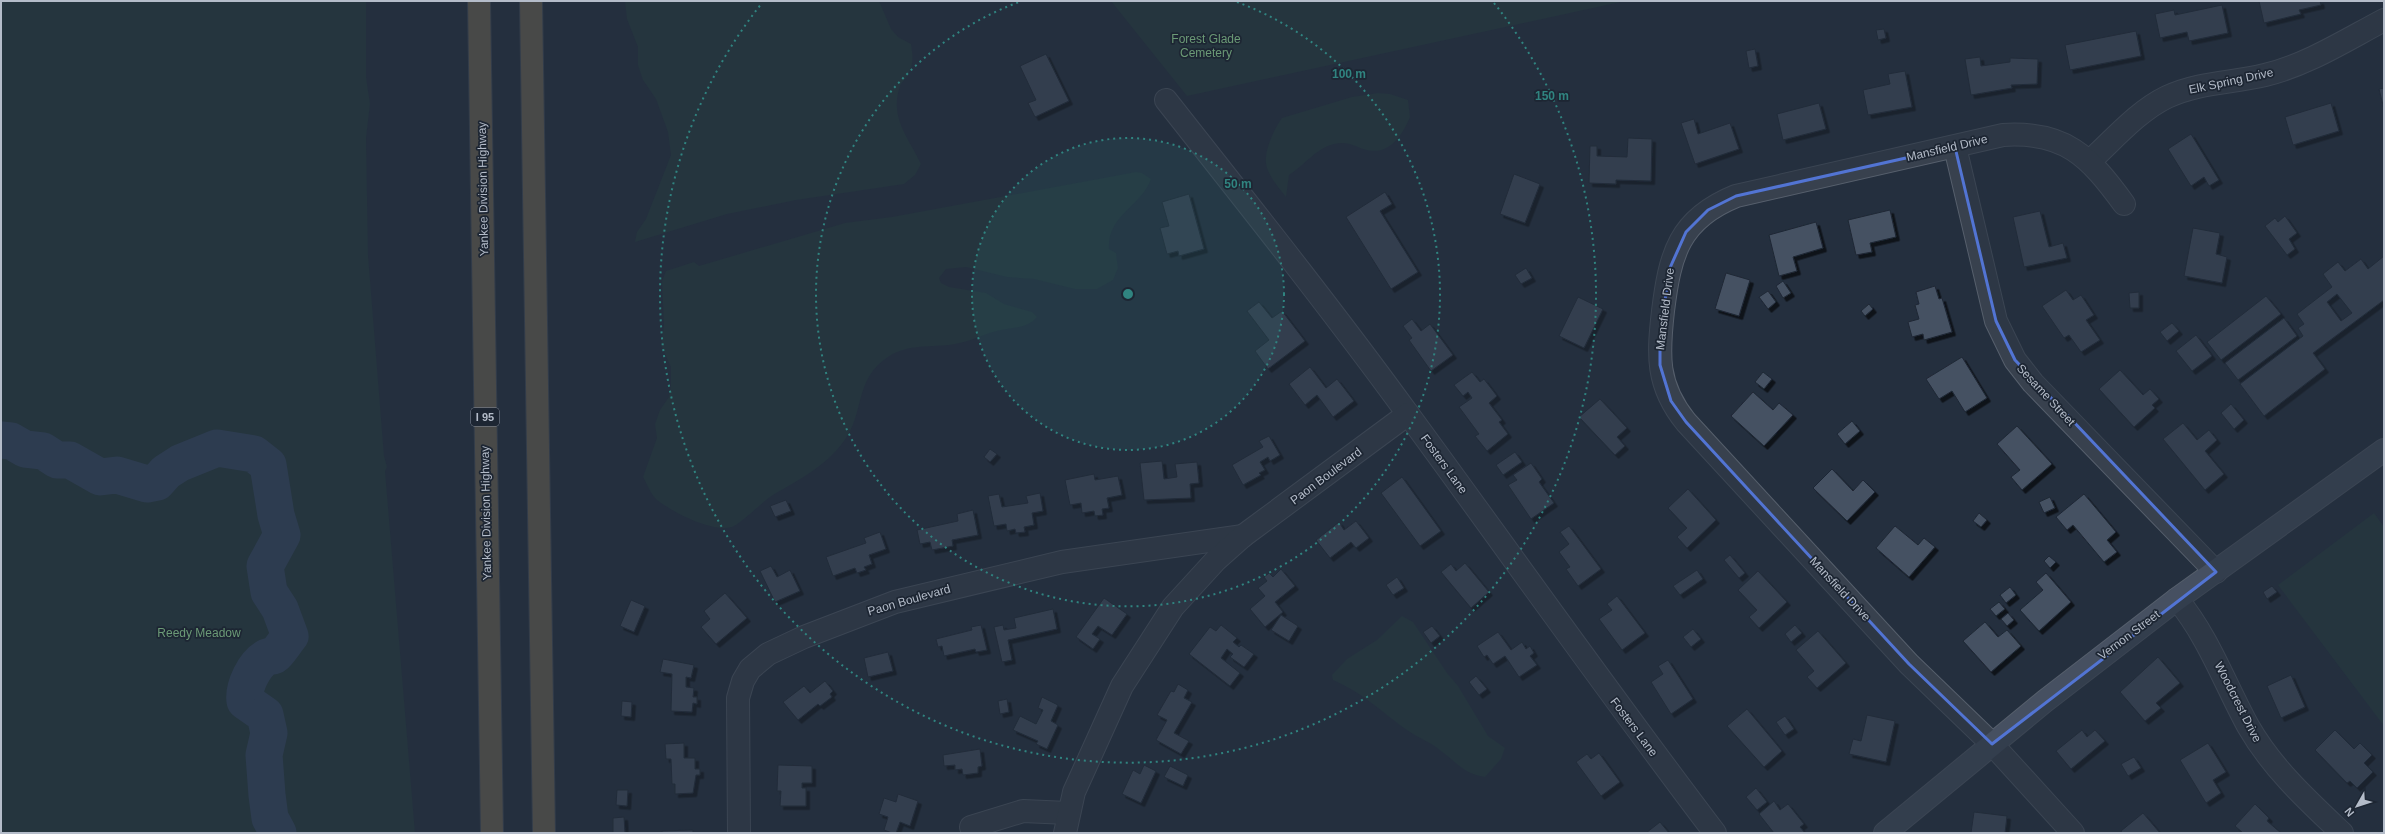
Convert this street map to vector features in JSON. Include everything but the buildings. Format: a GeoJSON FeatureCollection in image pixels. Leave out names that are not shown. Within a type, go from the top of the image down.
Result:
{"type":"FeatureCollection","features":[{"type":"Feature","properties":{"kind":"highway","name":"Yankee Division Highway"},"geometry":{"type":"LineString","coordinates":[[479,1],[492,833]]}},
{"type":"Feature","properties":{"kind":"highway"},"geometry":{"type":"LineString","coordinates":[[531,1],[544,833]]}},
{"type":"Feature","properties":{"kind":"main road","name":"Vernon Street"},"geometry":{"type":"LineString","coordinates":[[1885,833],[1992,744],[2177,599],[2384,450]]}},
{"type":"Feature","properties":{"kind":"street","name":"Elk Spring Drive"},"geometry":{"type":"LineString","coordinates":[[2090,161],[2142,114],[2166,98],[2202,85],[2265,75],[2284,69],[2329,50],[2384,20]]}},
{"type":"Feature","properties":{"kind":"street","name":"Fosters Lane"},"geometry":{"type":"LineString","coordinates":[[1166,100],[1314,288],[1408,414],[1596,676],[1715,833]]}},
{"type":"Feature","properties":{"kind":"street","name":"Mansfield Drive"},"geometry":{"type":"LineString","coordinates":[[1992,744],[1909,664],[1686,422],[1666,390],[1659,352],[1671,260],[1686,232],[1708,210],[1726,200],[1746,193],[2003,135],[2022,134],[2052,139],[2079,152],[2090,161],[2124,204]]}},
{"type":"Feature","properties":{"kind":"street","name":"Sesame Street"},"geometry":{"type":"LineString","coordinates":[[1955,147],[1996,320],[2015,360],[2033,383],[2216,572]]}},
{"type":"Feature","properties":{"kind":"street","name":"Paon Boulevard"},"geometry":{"type":"LineString","coordinates":[[1066,823],[1102,727],[1122,686],[1144,650],[1184,594],[1243,536],[1408,414]]}},
{"type":"Feature","properties":{"kind":"street","name":"Paon Boulevard"},"geometry":{"type":"LineString","coordinates":[[739,833],[738,698],[743,681],[750,669],[768,654],[848,619],[934,592],[1062,562],[1243,536]]}},
{"type":"Feature","properties":{"kind":"street","name":"Woodcrest Drive"},"geometry":{"type":"LineString","coordinates":[[2177,599],[2210,647],[2248,726],[2267,756],[2289,782],[2342,833]]}},
{"type":"Feature","properties":{"kind":"street"},"geometry":{"type":"LineString","coordinates":[[1992,744],[2072,833]]}},
{"type":"Feature","properties":{"kind":"street"},"geometry":{"type":"LineString","coordinates":[[971,827],[1023,811],[1066,823]]}},
{"type":"Feature","properties":{"kind":"highlighted area"},"geometry":{"type":"Polygon","coordinates":[[[1955,147],[1996,321],[2015,360],[2216,572],[1992,744],[1909,664],[1686,422],[1671,401],[1660,365],[1660,340],[1669,270],[1686,232],[1708,210],[1736,196],[1955,147]]]}},
{"type":"Feature","properties":{"kind":"green space","name":"Reedy Meadow"},"geometry":{"type":"Polygon","coordinates":[[[1,1],[366,1],[366,77],[370,104],[366,138],[368,255],[384,456],[387,467],[385,471],[415,833],[1,833],[1,1]]]}},
{"type":"Feature","properties":{"kind":"green space"},"geometry":{"type":"Polygon","coordinates":[[[625,1],[879,1],[891,29],[898,37],[911,44],[912,64],[900,86],[897,97],[897,108],[902,127],[921,164],[915,175],[904,184],[796,200],[727,214],[635,242],[637,232],[646,219],[671,155],[668,132],[656,99],[643,80],[638,65],[638,47],[627,19],[625,1]]]}},
{"type":"Feature","properties":{"kind":"green space","name":"Forest Glade Cemetery"},"geometry":{"type":"Polygon","coordinates":[[[1111,1],[1625,1],[1187,96],[1111,1]]]}},
{"type":"Feature","properties":{"kind":"green space"},"geometry":{"type":"Polygon","coordinates":[[[1378,93],[1390,94],[1408,100],[1410,117],[1398,138],[1386,148],[1372,151],[1346,143],[1338,143],[1327,146],[1289,175],[1286,197],[1271,176],[1266,162],[1267,149],[1282,118],[1352,97],[1378,93]]]}},
{"type":"Feature","properties":{"kind":"green space"},"geometry":{"type":"Polygon","coordinates":[[[1136,172],[1142,173],[1151,179],[1147,188],[1119,219],[1113,228],[1110,237],[1109,249],[1116,253],[1118,268],[1113,280],[1097,289],[1075,289],[1034,279],[1007,277],[966,267],[946,269],[939,278],[941,283],[949,287],[986,293],[1004,304],[1032,312],[1037,317],[1028,324],[998,330],[965,342],[912,348],[888,357],[877,366],[870,375],[861,397],[851,430],[837,450],[820,465],[802,478],[773,495],[732,527],[714,527],[682,515],[657,500],[649,489],[643,477],[657,438],[655,424],[660,410],[669,397],[671,385],[671,367],[661,345],[664,326],[662,281],[666,271],[694,262],[699,266],[845,223],[892,217],[1136,172]]]}},
{"type":"Feature","properties":{"kind":"green space"},"geometry":{"type":"Polygon","coordinates":[[[2374,513],[2384,527],[2384,726],[2278,585],[2374,513]]]}},
{"type":"Feature","properties":{"kind":"green space"},"geometry":{"type":"Polygon","coordinates":[[[1402,616],[1413,622],[1447,673],[1458,686],[1488,736],[1505,748],[1501,759],[1485,777],[1466,770],[1437,748],[1407,730],[1363,697],[1333,680],[1332,675],[1347,659],[1377,640],[1402,616]]]}},
{"type":"Feature","properties":{"kind":"waterway"},"geometry":{"type":"LineString","coordinates":[[1,440],[11,441],[25,449],[43,451],[57,460],[70,460],[100,477],[117,475],[147,484],[157,482],[166,472],[180,463],[217,448],[254,454],[268,465],[276,515],[282,535],[265,566],[269,592],[280,609],[290,636],[275,655],[262,660],[254,670],[250,676],[246,689],[245,701],[265,715],[269,733],[264,755],[267,795],[270,818],[278,833]]}}]}
